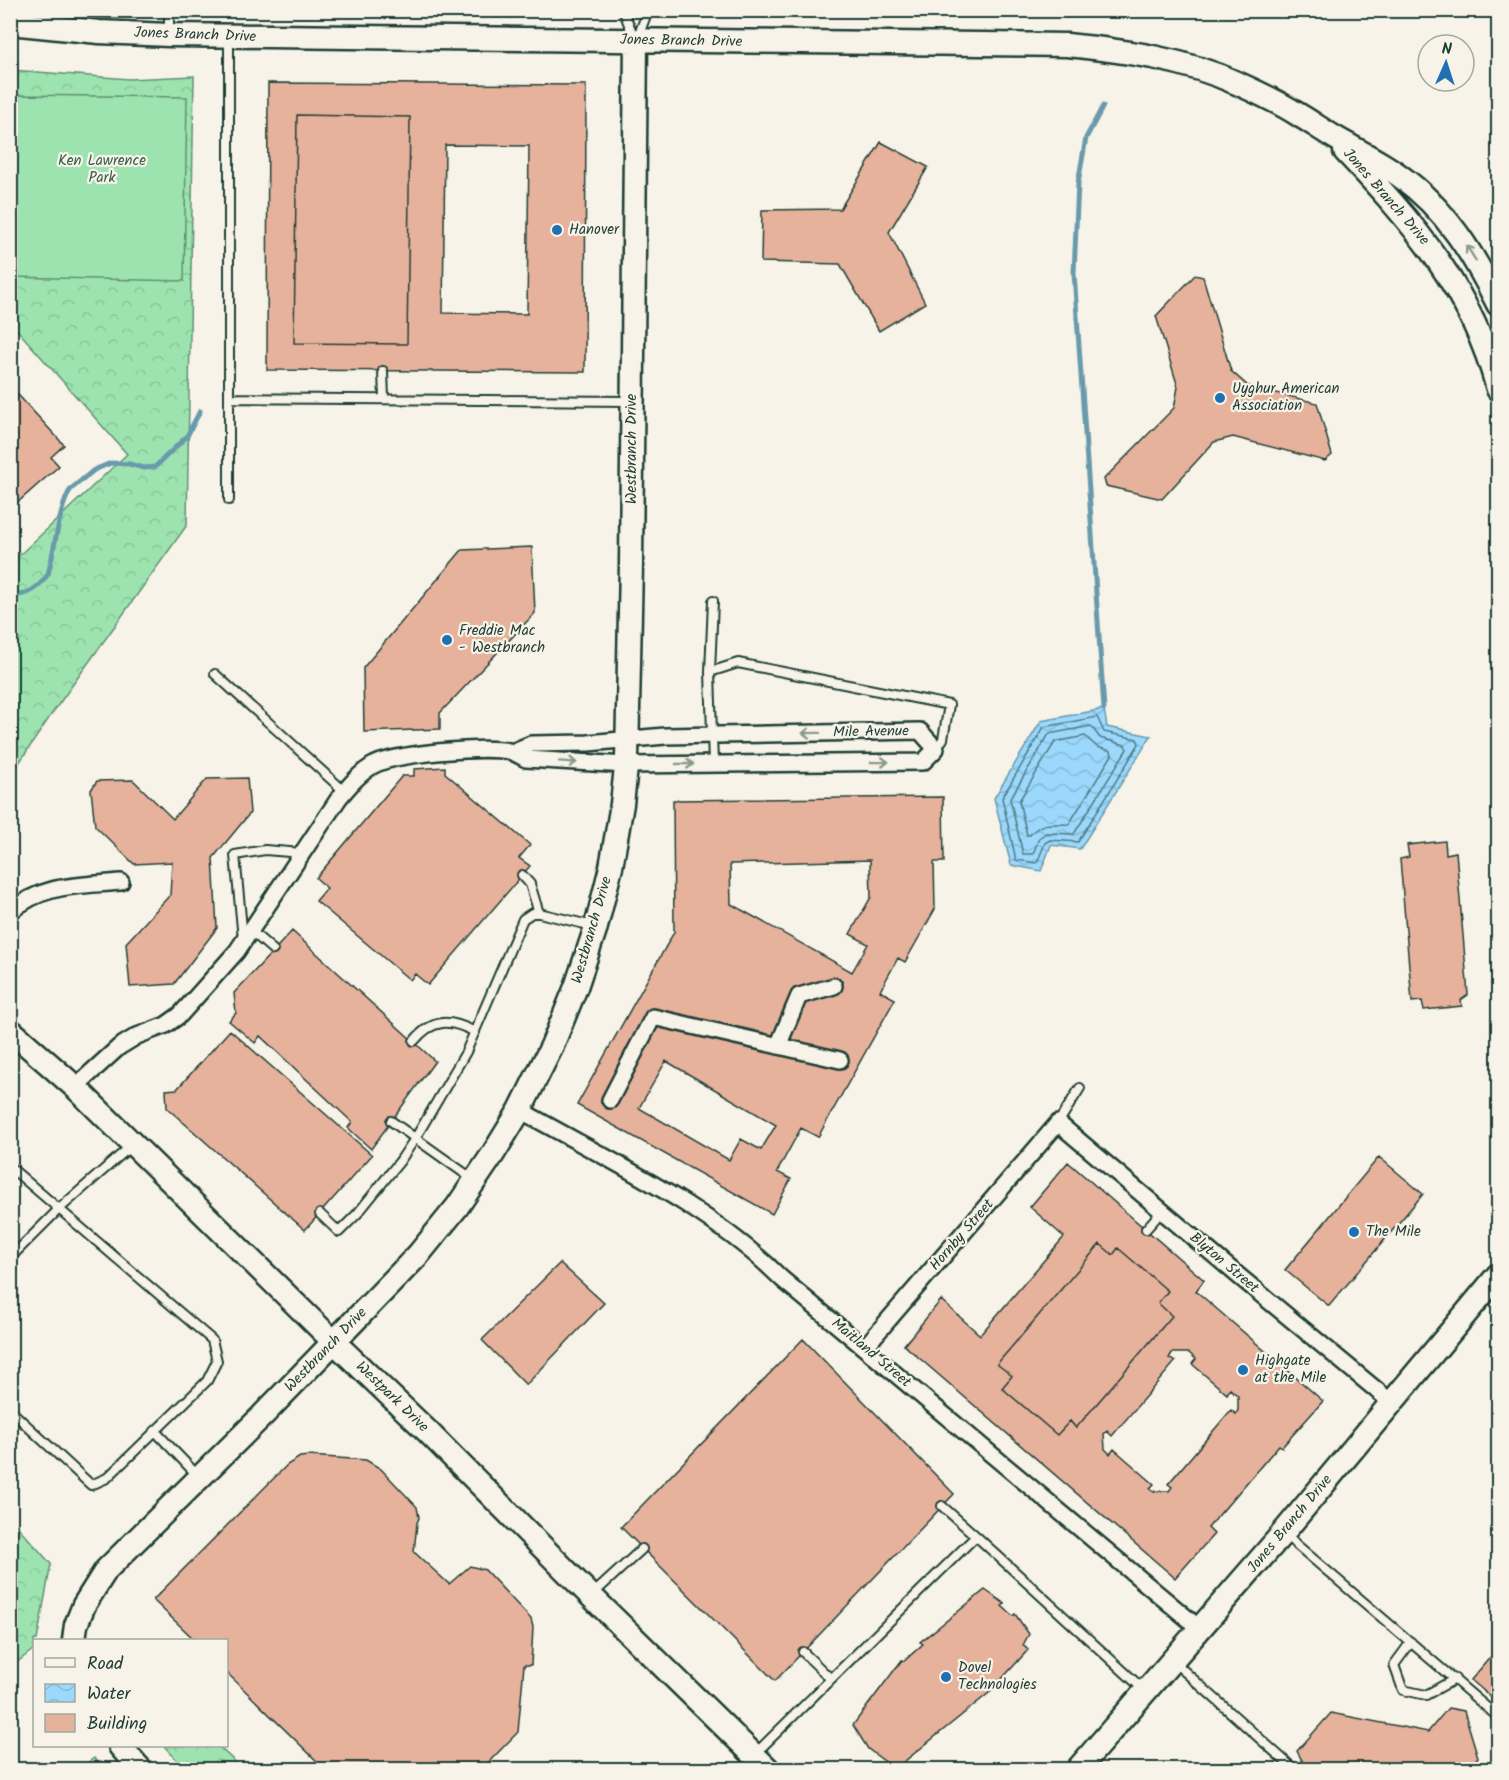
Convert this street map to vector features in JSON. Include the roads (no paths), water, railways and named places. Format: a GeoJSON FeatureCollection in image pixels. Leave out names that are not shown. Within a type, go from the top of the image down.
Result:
{"type":"FeatureCollection","features":[{"type":"Feature","properties":{"kind":"street","name":"Jones Branch Drive"},"geometry":{"type":"LineString","coordinates":[[10,23],[99,32],[169,35],[1067,45],[1149,55],[1191,65],[1237,83],[1300,115],[1399,175],[1423,193],[1444,215],[1484,273],[1498,304]]}},
{"type":"Feature","properties":{"kind":"street","name":"Westbranch Drive"},"geometry":{"type":"LineString","coordinates":[[74,1639],[76,1625],[84,1605],[106,1570],[418,1255],[475,1180],[520,1110],[552,1046],[576,987],[596,927],[611,867],[626,765],[631,564],[636,41]]}},
{"type":"Feature","properties":{"kind":"street","name":"Jones Branch Drive"},"geometry":{"type":"LineString","coordinates":[[1332,136],[1399,208],[1443,266],[1471,317],[1498,389]]}},
{"type":"Feature","properties":{"kind":"street","name":"Mile Avenue"},"geometry":{"type":"LineString","coordinates":[[920,731],[936,749],[923,762],[626,765],[526,759],[512,752],[531,744],[665,736],[920,731]]}},
{"type":"Feature","properties":{"kind":"street"},"geometry":{"type":"LineString","coordinates":[[75,1087],[119,1047],[137,1036],[166,1025],[180,1015],[225,965],[344,791],[359,775],[373,765],[399,757],[487,749],[512,752]]}},
{"type":"Feature","properties":{"kind":"street"},"geometry":{"type":"LineString","coordinates":[[10,912],[32,896],[45,890],[121,882]]}},
{"type":"Feature","properties":{"kind":"street"},"geometry":{"type":"LineString","coordinates":[[778,1046],[799,996],[834,986]]}},
{"type":"Feature","properties":{"kind":"street"},"geometry":{"type":"LineString","coordinates":[[610,1100],[653,1017],[840,1060]]}},
{"type":"Feature","properties":{"kind":"street","name":"Westpark Drive"},"geometry":{"type":"LineString","coordinates":[[10,1030],[75,1087],[761,1762]]}},
{"type":"Feature","properties":{"kind":"street","name":"Maitland Street"},"geometry":{"type":"LineString","coordinates":[[520,1110],[715,1222],[1200,1629]]}},
{"type":"Feature","properties":{"kind":"street","name":"Blyton Street"},"geometry":{"type":"LineString","coordinates":[[1058,1123],[1391,1402]]}},
{"type":"Feature","properties":{"kind":"street","name":"Hornby Street"},"geometry":{"type":"LineString","coordinates":[[865,1347],[1058,1123]]}},
{"type":"Feature","properties":{"kind":"street","name":"Jones Branch Drive"},"geometry":{"type":"LineString","coordinates":[[1077,1770],[1171,1659],[1283,1533],[1498,1275]]}},
{"type":"Feature","properties":{"kind":"street"},"geometry":{"type":"LineString","coordinates":[[121,1747],[141,1770]]}},
{"type":"Feature","properties":{"kind":"lane"},"geometry":{"type":"LineString","coordinates":[[169,35],[170,10]]}},
{"type":"Feature","properties":{"kind":"lane"},"geometry":{"type":"LineString","coordinates":[[623,10],[636,41]]}},
{"type":"Feature","properties":{"kind":"lane"},"geometry":{"type":"LineString","coordinates":[[636,41],[648,10]]}},
{"type":"Feature","properties":{"kind":"lane"},"geometry":{"type":"LineString","coordinates":[[229,36],[229,500]]}},
{"type":"Feature","properties":{"kind":"lane"},"geometry":{"type":"LineString","coordinates":[[383,371],[384,399]]}},
{"type":"Feature","properties":{"kind":"lane"},"geometry":{"type":"LineString","coordinates":[[229,398],[632,401]]}},
{"type":"Feature","properties":{"kind":"lane"},"geometry":{"type":"LineString","coordinates":[[713,601],[710,672],[713,764]]}},
{"type":"Feature","properties":{"kind":"lane"},"geometry":{"type":"LineString","coordinates":[[710,672],[738,663],[949,705],[943,738],[936,749]]}},
{"type":"Feature","properties":{"kind":"lane"},"geometry":{"type":"LineString","coordinates":[[215,674],[344,791]]}},
{"type":"Feature","properties":{"kind":"lane"},"geometry":{"type":"LineString","coordinates":[[273,950],[247,935],[235,855],[265,850],[302,853]]}},
{"type":"Feature","properties":{"kind":"lane"},"geometry":{"type":"LineString","coordinates":[[522,875],[530,884],[539,913]]}},
{"type":"Feature","properties":{"kind":"lane"},"geometry":{"type":"LineString","coordinates":[[320,1214],[339,1232],[358,1214],[383,1184],[416,1137],[466,1052],[523,918],[532,913],[539,913],[596,927]]}},
{"type":"Feature","properties":{"kind":"lane"},"geometry":{"type":"LineString","coordinates":[[414,1041],[423,1030],[443,1022],[461,1024],[475,1032]]}},
{"type":"Feature","properties":{"kind":"lane"},"geometry":{"type":"LineString","coordinates":[[1058,1123],[1080,1088]]}},
{"type":"Feature","properties":{"kind":"lane"},"geometry":{"type":"LineString","coordinates":[[391,1121],[475,1180]]}},
{"type":"Feature","properties":{"kind":"lane"},"geometry":{"type":"LineString","coordinates":[[10,1258],[58,1210],[133,1144]]}},
{"type":"Feature","properties":{"kind":"lane"},"geometry":{"type":"LineString","coordinates":[[10,1167],[212,1340],[217,1361],[207,1381],[107,1478],[91,1485],[10,1410]]}},
{"type":"Feature","properties":{"kind":"lane"},"geometry":{"type":"LineString","coordinates":[[1146,1229],[1162,1211]]}},
{"type":"Feature","properties":{"kind":"lane"},"geometry":{"type":"LineString","coordinates":[[155,1431],[199,1477]]}},
{"type":"Feature","properties":{"kind":"lane"},"geometry":{"type":"LineString","coordinates":[[942,1506],[1145,1691]]}},
{"type":"Feature","properties":{"kind":"lane"},"geometry":{"type":"LineString","coordinates":[[1283,1533],[1498,1717]]}},
{"type":"Feature","properties":{"kind":"lane"},"geometry":{"type":"LineString","coordinates":[[761,1762],[831,1679],[976,1536]]}},
{"type":"Feature","properties":{"kind":"lane"},"geometry":{"type":"LineString","coordinates":[[591,1596],[642,1549]]}},
{"type":"Feature","properties":{"kind":"lane"},"geometry":{"type":"LineString","coordinates":[[1411,1642],[1395,1665],[1403,1690],[1426,1695],[1455,1679]]}},
{"type":"Feature","properties":{"kind":"lane"},"geometry":{"type":"LineString","coordinates":[[803,1652],[831,1679]]}},
{"type":"Feature","properties":{"kind":"lane"},"geometry":{"type":"LineString","coordinates":[[1171,1659],[1295,1770]]}},
{"type":"Feature","properties":{"kind":"water"},"geometry":{"type":"Polygon","coordinates":[[[1104,709],[1107,727],[1151,736],[1080,849],[1051,845],[1041,871],[1011,865],[994,798],[1041,721],[1104,709]]]}},
{"type":"Feature","properties":{"kind":"waterway"},"geometry":{"type":"LineString","coordinates":[[1103,106],[1086,138],[1078,183],[1074,273],[1104,709]]}},
{"type":"Feature","properties":{"kind":"waterway"},"geometry":{"type":"LineString","coordinates":[[10,596],[22,595],[32,590],[48,574],[60,517],[71,489],[94,470],[111,463],[144,468],[155,467],[187,436],[200,411]]}},
{"type":"Feature","properties":{"kind":"place","name":"Hanover"},"geometry":{"type":"Point","coordinates":[557,230]}},
{"type":"Feature","properties":{"kind":"place","name":"Uyghur American Association"},"geometry":{"type":"Point","coordinates":[1220,398]}},
{"type":"Feature","properties":{"kind":"place","name":"Freddie Mac - Westbranch"},"geometry":{"type":"Point","coordinates":[447,640]}},
{"type":"Feature","properties":{"kind":"place","name":"The Mile"},"geometry":{"type":"Point","coordinates":[1354,1232]}},
{"type":"Feature","properties":{"kind":"place","name":"Highgate at the Mile"},"geometry":{"type":"Point","coordinates":[1243,1370]}},
{"type":"Feature","properties":{"kind":"place","name":"Dovel Technologies"},"geometry":{"type":"Point","coordinates":[946,1677]}},
{"type":"Feature","properties":{"kind":"park label","name":"Ken Lawrence Park"},"geometry":{"type":"Point","coordinates":[102,170]}}]}
